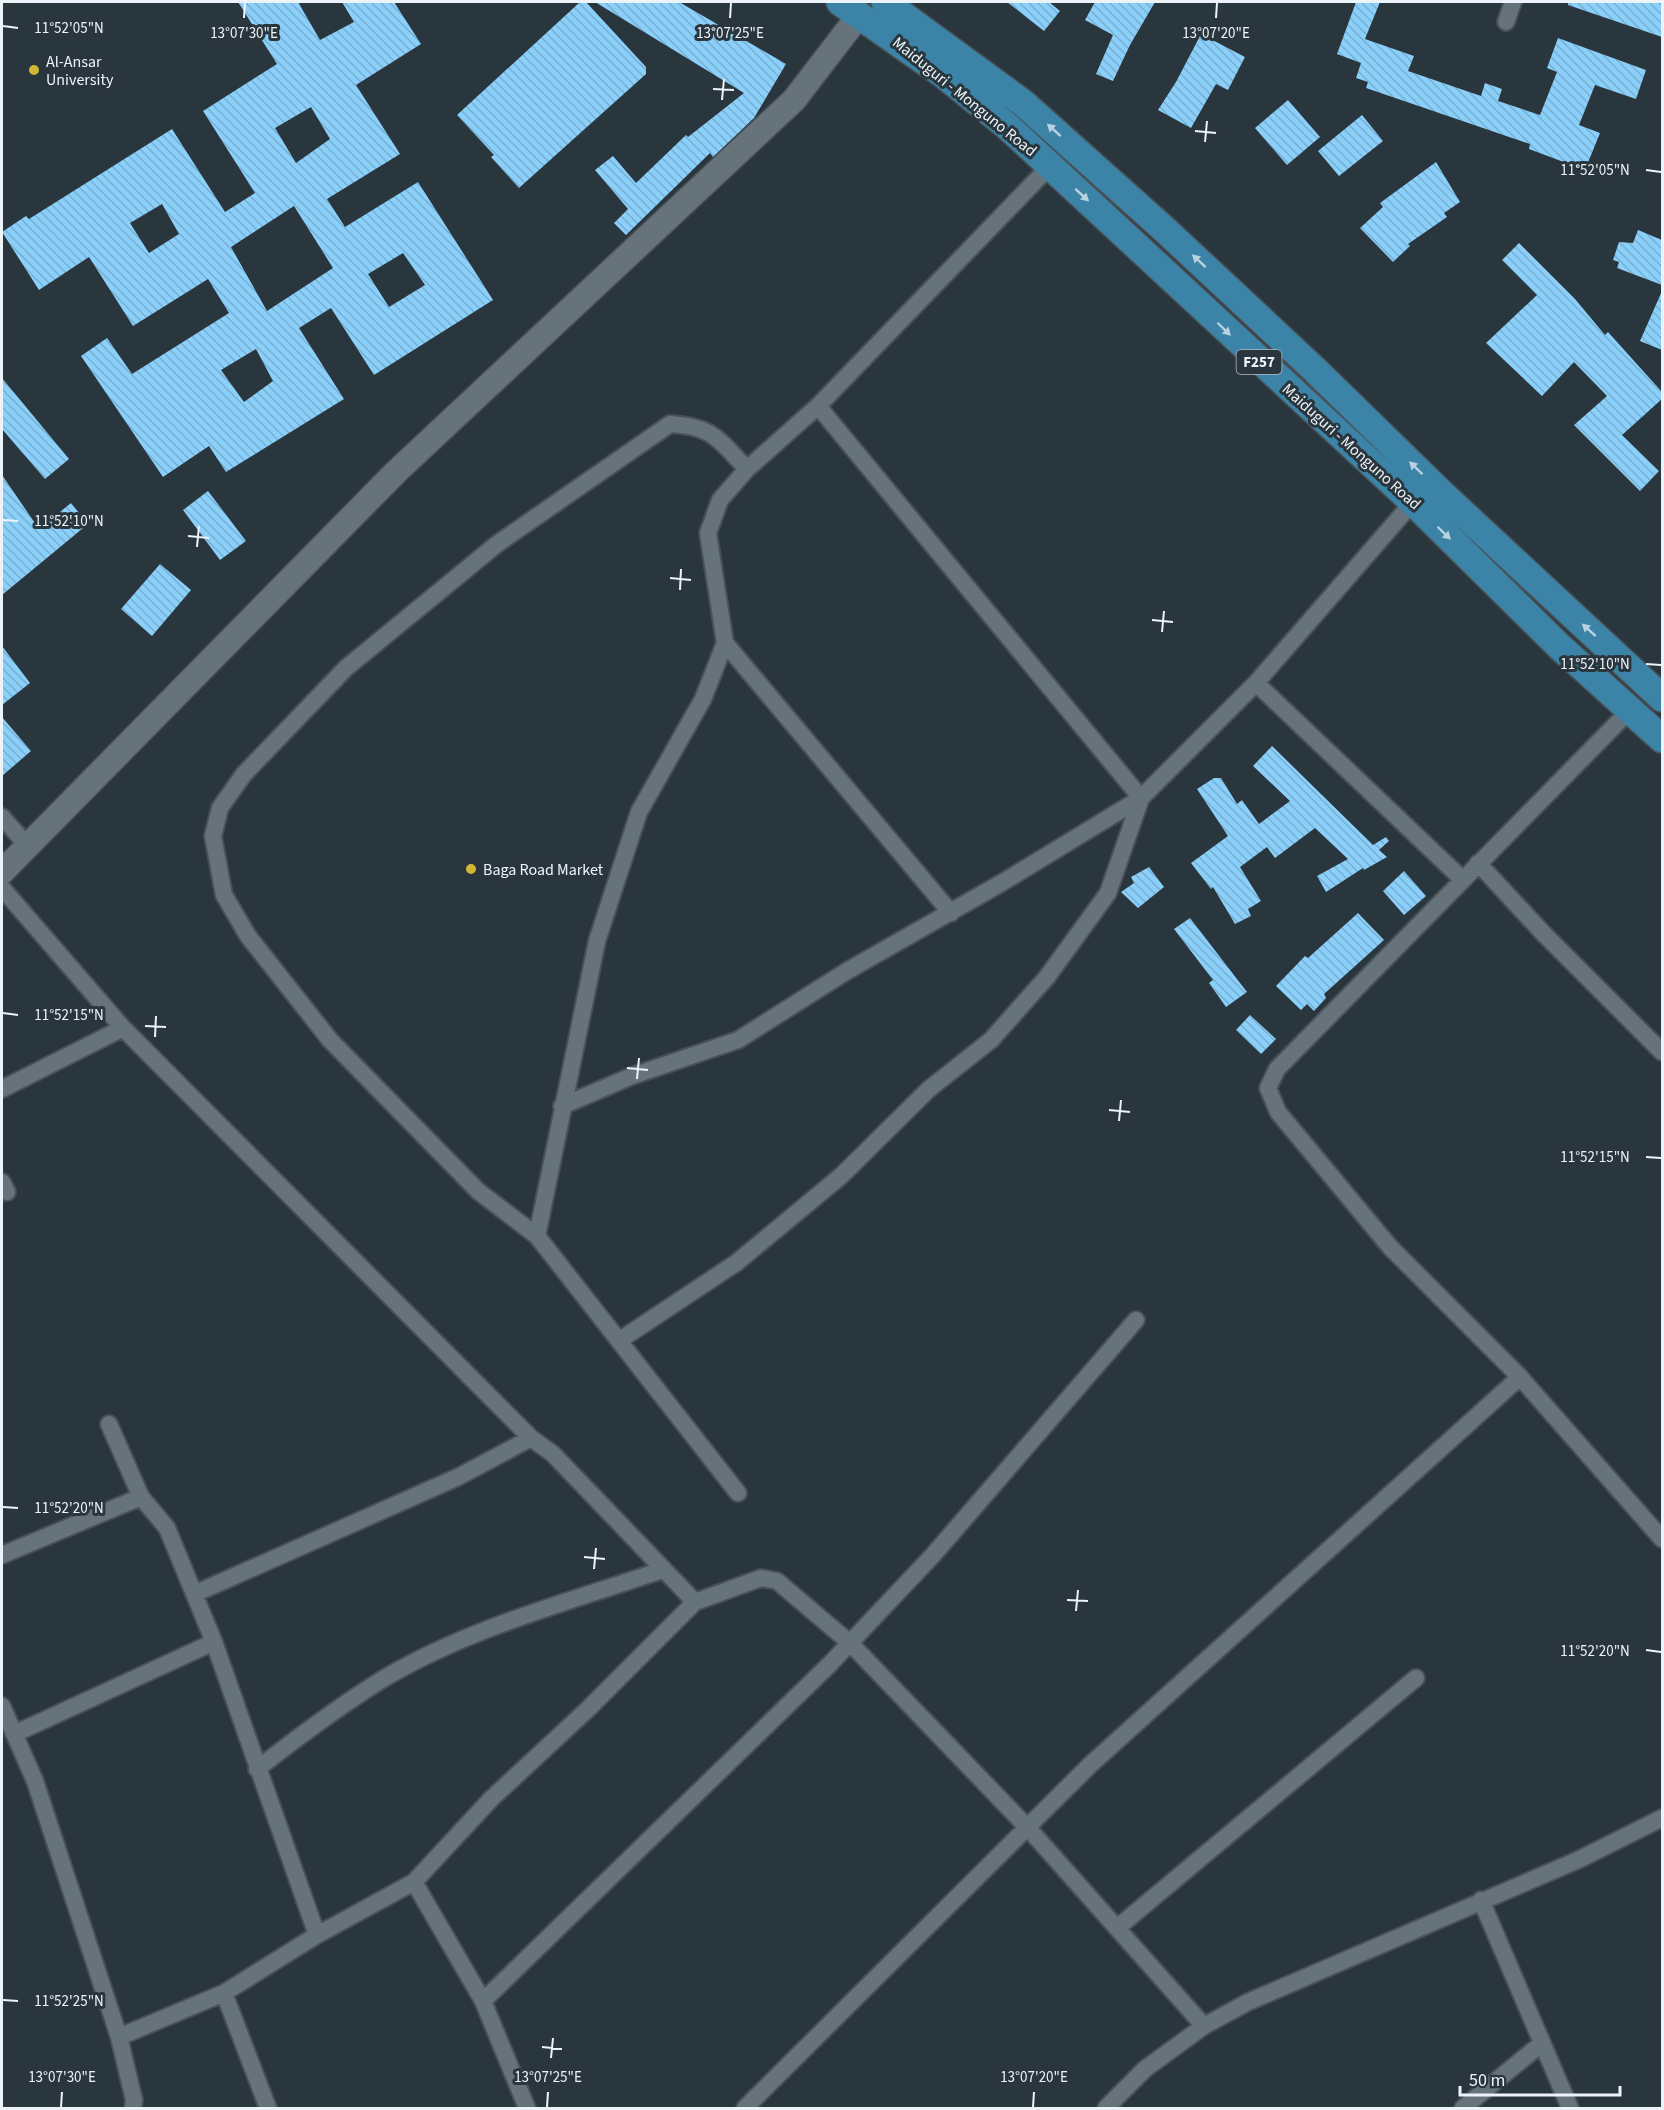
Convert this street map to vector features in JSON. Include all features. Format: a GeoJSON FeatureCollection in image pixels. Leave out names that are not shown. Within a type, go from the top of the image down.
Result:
{"type":"FeatureCollection","features":[{"type":"Feature","properties":{"kind":"main road","name":"Maiduguri - Monguno Road"},"geometry":{"type":"LineString","coordinates":[[885,2],[1023,103],[1147,213],[1314,369],[1448,500],[1662,698]]}},
{"type":"Feature","properties":{"kind":"main road","name":"Maiduguri - Monguno Road"},"geometry":{"type":"LineString","coordinates":[[850,8],[944,75],[1007,126],[1413,502],[1560,647],[1662,739]]}},
{"type":"Feature","properties":{"kind":"street"},"geometry":{"type":"LineString","coordinates":[[1506,22],[1513,2]]}},
{"type":"Feature","properties":{"kind":"street"},"geometry":{"type":"LineString","coordinates":[[2,872],[26,844],[396,472],[794,100],[850,8]]}},
{"type":"Feature","properties":{"kind":"street"},"geometry":{"type":"LineString","coordinates":[[537,1236],[597,941],[639,812],[703,699],[725,643],[708,533],[720,500],[747,469],[818,406],[1050,166]]}},
{"type":"Feature","properties":{"kind":"street"},"geometry":{"type":"LineString","coordinates":[[818,406],[1141,798]]}},
{"type":"Feature","properties":{"kind":"street"},"geometry":{"type":"LineString","coordinates":[[738,1493],[537,1236],[478,1191],[330,1040],[248,936],[224,895],[213,836],[220,808],[244,774],[346,668],[497,544],[670,424],[695,425],[716,437],[747,469]]}},
{"type":"Feature","properties":{"kind":"street"},"geometry":{"type":"LineString","coordinates":[[562,1106],[632,1076],[738,1040],[848,971],[951,913],[1141,798],[1256,682],[1413,502]]}},
{"type":"Feature","properties":{"kind":"street"},"geometry":{"type":"LineString","coordinates":[[725,643],[951,913]]}},
{"type":"Feature","properties":{"kind":"street"},"geometry":{"type":"LineString","coordinates":[[1256,682],[1462,879]]}},
{"type":"Feature","properties":{"kind":"street"},"geometry":{"type":"LineString","coordinates":[[1631,709],[1478,862],[1277,1070],[1268,1088],[1278,1112],[1390,1247],[1520,1377],[1662,1539]]}},
{"type":"Feature","properties":{"kind":"street"},"geometry":{"type":"LineString","coordinates":[[620,1340],[736,1263],[841,1176],[929,1089],[992,1040],[1047,977],[1108,893],[1141,798]]}},
{"type":"Feature","properties":{"kind":"street"},"geometry":{"type":"LineString","coordinates":[[2,817],[26,844]]}},
{"type":"Feature","properties":{"kind":"street"},"geometry":{"type":"LineString","coordinates":[[1478,862],[1544,933],[1662,1052]]}},
{"type":"Feature","properties":{"kind":"street"},"geometry":{"type":"LineString","coordinates":[[2,888],[123,1028],[531,1438],[553,1454],[695,1602]]}},
{"type":"Feature","properties":{"kind":"street"},"geometry":{"type":"LineString","coordinates":[[2,1089],[123,1028]]}},
{"type":"Feature","properties":{"kind":"street"},"geometry":{"type":"LineString","coordinates":[[483,2001],[850,1643],[934,1554],[1136,1320]]}},
{"type":"Feature","properties":{"kind":"street"},"geometry":{"type":"LineString","coordinates":[[745,2109],[1090,1765],[1520,1377]]}},
{"type":"Feature","properties":{"kind":"street"},"geometry":{"type":"LineString","coordinates":[[109,1424],[141,1497],[167,1528],[214,1642],[317,1935]]}},
{"type":"Feature","properties":{"kind":"street"},"geometry":{"type":"LineString","coordinates":[[194,1593],[458,1477],[531,1438]]}},
{"type":"Feature","properties":{"kind":"street"},"geometry":{"type":"LineString","coordinates":[[2,1555],[141,1497]]}},
{"type":"Feature","properties":{"kind":"street"},"geometry":{"type":"LineString","coordinates":[[257,1769],[316,1723],[384,1678],[458,1642],[662,1570]]}},
{"type":"Feature","properties":{"kind":"street"},"geometry":{"type":"LineString","coordinates":[[119,2037],[224,1993],[317,1935],[414,1882],[491,1799],[588,1709],[695,1602],[761,1578],[777,1581],[850,1643],[1028,1828],[1204,2026]]}},
{"type":"Feature","properties":{"kind":"street"},"geometry":{"type":"LineString","coordinates":[[14,1734],[214,1642]]}},
{"type":"Feature","properties":{"kind":"street"},"geometry":{"type":"LineString","coordinates":[[1117,1928],[1416,1678]]}},
{"type":"Feature","properties":{"kind":"street"},"geometry":{"type":"LineString","coordinates":[[2,1706],[34,1781],[119,2037],[134,2100],[133,2109]]}},
{"type":"Feature","properties":{"kind":"street"},"geometry":{"type":"LineString","coordinates":[[1106,2109],[1145,2069],[1204,2026],[1248,2002],[1578,1860],[1662,1818]]}},
{"type":"Feature","properties":{"kind":"street"},"geometry":{"type":"LineString","coordinates":[[414,1882],[483,2001],[527,2109]]}},
{"type":"Feature","properties":{"kind":"street"},"geometry":{"type":"LineString","coordinates":[[1481,1900],[1570,2109]]}},
{"type":"Feature","properties":{"kind":"street"},"geometry":{"type":"LineString","coordinates":[[224,1993],[268,2109]]}},
{"type":"Feature","properties":{"kind":"street"},"geometry":{"type":"LineString","coordinates":[[1463,2109],[1541,2044]]}},
{"type":"Feature","properties":{"kind":"building"},"geometry":{"type":"Polygon","coordinates":[[[238,2],[298,2],[320,40],[354,22],[342,2],[394,2],[421,44],[356,85],[400,154],[327,199],[345,227],[418,182],[493,300],[374,375],[331,308],[299,328],[344,399],[226,472],[209,446],[163,477],[81,356],[107,338],[132,374],[229,313],[208,279],[133,326],[89,257],[39,290],[2,232],[26,216],[29,219],[172,129],[225,212],[255,193],[203,111],[277,64],[238,2]],[[311,107],[275,128],[296,163],[330,139],[311,107]],[[162,204],[130,223],[149,253],[179,234],[162,204]],[[294,206],[231,247],[267,311],[333,268],[294,206]],[[403,253],[368,274],[389,307],[425,285],[403,253]],[[256,349],[221,370],[244,402],[273,381],[256,349]]]}},
{"type":"Feature","properties":{"kind":"building"},"geometry":{"type":"Polygon","coordinates":[[[580,2],[586,2],[646,67],[646,74],[519,188],[491,157],[494,155],[457,115],[580,2]]]}},
{"type":"Feature","properties":{"kind":"building"},"geometry":{"type":"Polygon","coordinates":[[[595,2],[679,2],[786,64],[754,118],[713,157],[710,153],[626,235],[614,223],[628,209],[595,170],[613,156],[636,183],[686,135],[688,137],[744,93],[595,2]]]}},
{"type":"Feature","properties":{"kind":"building"},"geometry":{"type":"Polygon","coordinates":[[[1007,2],[1049,2],[1060,11],[1044,31],[1007,2]]]}},
{"type":"Feature","properties":{"kind":"building"},"geometry":{"type":"Polygon","coordinates":[[[1095,2],[1155,2],[1130,45],[1113,81],[1096,74],[1113,35],[1085,20],[1095,2]]]}},
{"type":"Feature","properties":{"kind":"building"},"geometry":{"type":"Polygon","coordinates":[[[1356,2],[1380,2],[1365,39],[1414,56],[1408,71],[1481,96],[1485,83],[1502,89],[1498,101],[1540,115],[1557,72],[1547,68],[1558,38],[1646,70],[1636,99],[1595,85],[1579,125],[1600,133],[1585,170],[1529,149],[1530,144],[1366,88],[1368,82],[1356,78],[1361,63],[1337,54],[1356,2]]]}},
{"type":"Feature","properties":{"kind":"building"},"geometry":{"type":"Polygon","coordinates":[[[1568,2],[1662,2],[1662,37],[1568,5],[1568,2]]]}},
{"type":"Feature","properties":{"kind":"building"},"geometry":{"type":"Polygon","coordinates":[[[1201,34],[1245,57],[1228,90],[1216,84],[1191,128],[1158,110],[1176,82],[1201,34]]]}},
{"type":"Feature","properties":{"kind":"building"},"geometry":{"type":"Polygon","coordinates":[[[1288,100],[1320,137],[1287,165],[1255,128],[1288,100]]]}},
{"type":"Feature","properties":{"kind":"building"},"geometry":{"type":"Polygon","coordinates":[[[1362,115],[1383,141],[1339,176],[1318,151],[1362,115]]]}},
{"type":"Feature","properties":{"kind":"building"},"geometry":{"type":"Polygon","coordinates":[[[1436,162],[1460,202],[1444,213],[1447,217],[1408,244],[1410,246],[1393,262],[1360,228],[1383,207],[1380,203],[1436,162]]]}},
{"type":"Feature","properties":{"kind":"building"},"geometry":{"type":"Polygon","coordinates":[[[1638,230],[1662,240],[1662,285],[1617,268],[1619,262],[1613,260],[1619,242],[1633,243],[1638,230]]]}},
{"type":"Feature","properties":{"kind":"building"},"geometry":{"type":"Polygon","coordinates":[[[1519,243],[1575,299],[1605,335],[1608,332],[1662,392],[1662,399],[1622,435],[1659,471],[1640,491],[1574,425],[1607,396],[1574,362],[1542,396],[1486,343],[1537,295],[1502,260],[1519,243]]]}},
{"type":"Feature","properties":{"kind":"building"},"geometry":{"type":"Polygon","coordinates":[[[1662,291],[1662,350],[1640,341],[1662,291]]]}},
{"type":"Feature","properties":{"kind":"building"},"geometry":{"type":"Polygon","coordinates":[[[2,378],[69,459],[45,479],[2,429],[2,378]]]}},
{"type":"Feature","properties":{"kind":"building"},"geometry":{"type":"Polygon","coordinates":[[[2,475],[39,529],[71,503],[88,524],[2,595],[2,475]]]}},
{"type":"Feature","properties":{"kind":"building"},"geometry":{"type":"Polygon","coordinates":[[[208,491],[246,541],[220,560],[183,510],[208,491]]]}},
{"type":"Feature","properties":{"kind":"building"},"geometry":{"type":"Polygon","coordinates":[[[160,564],[191,590],[152,636],[121,609],[160,564]]]}},
{"type":"Feature","properties":{"kind":"building"},"geometry":{"type":"Polygon","coordinates":[[[2,646],[30,683],[2,705],[2,646]]]}},
{"type":"Feature","properties":{"kind":"building"},"geometry":{"type":"Polygon","coordinates":[[[2,717],[31,751],[2,776],[2,717]]]}},
{"type":"Feature","properties":{"kind":"building"},"geometry":{"type":"Polygon","coordinates":[[[1272,746],[1373,845],[1386,837],[1389,841],[1379,850],[1387,857],[1364,870],[1363,868],[1326,892],[1317,876],[1348,859],[1315,828],[1275,858],[1267,847],[1240,867],[1261,901],[1248,909],[1251,916],[1235,924],[1213,887],[1211,889],[1191,863],[1228,836],[1197,789],[1214,778],[1221,778],[1237,804],[1242,800],[1259,824],[1290,801],[1253,766],[1272,746]]]}},
{"type":"Feature","properties":{"kind":"building"},"geometry":{"type":"Polygon","coordinates":[[[1149,867],[1164,887],[1138,908],[1121,892],[1134,883],[1131,877],[1149,867]]]}},
{"type":"Feature","properties":{"kind":"building"},"geometry":{"type":"Polygon","coordinates":[[[1404,871],[1426,896],[1404,915],[1383,891],[1404,871]]]}},
{"type":"Feature","properties":{"kind":"building"},"geometry":{"type":"Polygon","coordinates":[[[1358,913],[1384,940],[1324,994],[1326,998],[1314,1011],[1307,1004],[1301,1010],[1276,986],[1305,956],[1308,958],[1358,913]]]}},
{"type":"Feature","properties":{"kind":"building"},"geometry":{"type":"Polygon","coordinates":[[[1190,918],[1247,992],[1226,1007],[1209,983],[1213,980],[1174,929],[1190,918]]]}},
{"type":"Feature","properties":{"kind":"building"},"geometry":{"type":"Polygon","coordinates":[[[1250,1015],[1276,1039],[1261,1054],[1236,1030],[1250,1015]]]}},
{"type":"Feature","properties":{"kind":"place","name":"Al-Ansar University"},"geometry":{"type":"Point","coordinates":[34,70]}},
{"type":"Feature","properties":{"kind":"place","name":"Baga Road Market"},"geometry":{"type":"Point","coordinates":[471,869]}}]}
